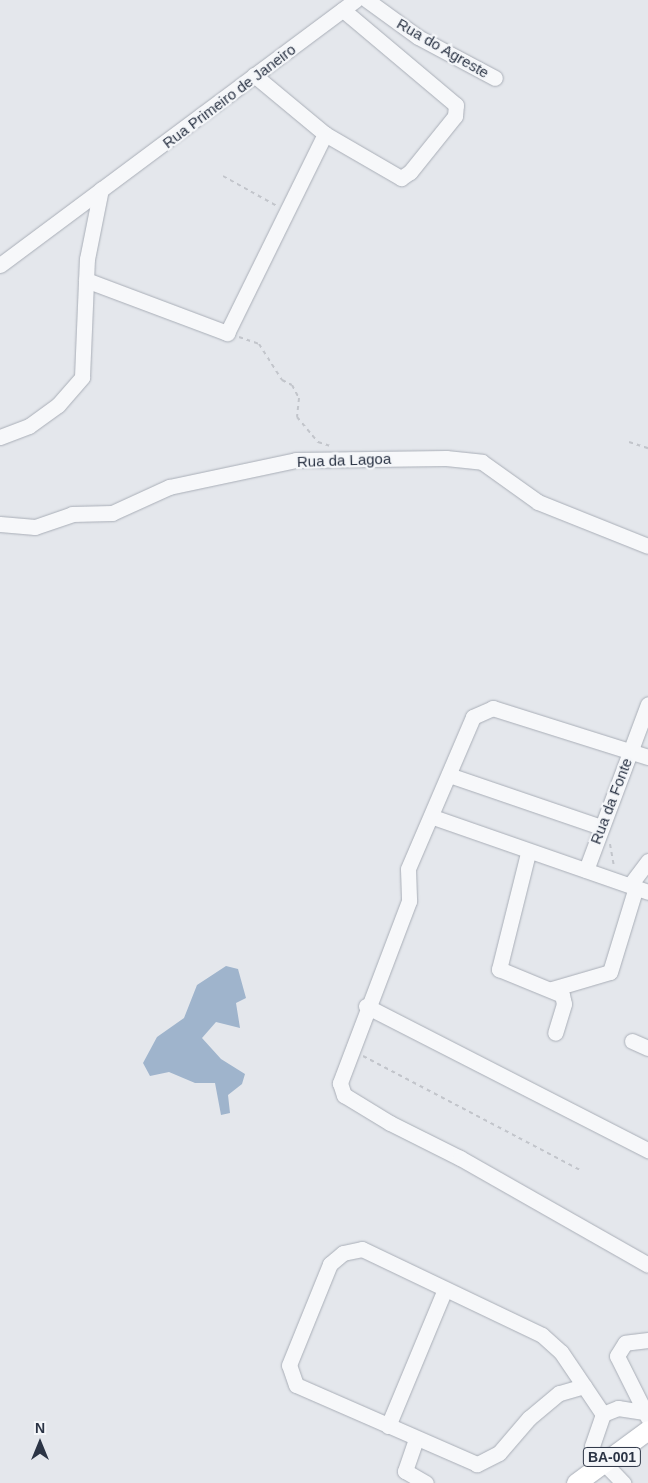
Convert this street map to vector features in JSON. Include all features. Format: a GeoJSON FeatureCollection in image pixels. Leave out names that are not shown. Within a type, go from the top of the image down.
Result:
{"type":"FeatureCollection","features":[{"type":"Feature","properties":{"kind":"main road","name":"BA-001"},"geometry":{"type":"LineString","coordinates":[[576,1483],[648,1430]]}},
{"type":"Feature","properties":{"kind":"street","name":"Rua Primeiro de Janeiro"},"geometry":{"type":"LineString","coordinates":[[0,265],[355,0]]}},
{"type":"Feature","properties":{"kind":"street","name":"Rua do Agreste"},"geometry":{"type":"LineString","coordinates":[[368,0],[418,37],[495,78]]}},
{"type":"Feature","properties":{"kind":"street"},"geometry":{"type":"LineString","coordinates":[[254,76],[325,134],[401,178],[455,116],[452,99],[394,57],[343,10]]}},
{"type":"Feature","properties":{"kind":"street"},"geometry":{"type":"LineString","coordinates":[[86,280],[227,333],[325,134]]}},
{"type":"Feature","properties":{"kind":"street"},"geometry":{"type":"LineString","coordinates":[[0,437],[29,426],[78,383],[86,356],[86,280],[101,189]]}},
{"type":"Feature","properties":{"kind":"street","name":"Rua da Lagoa"},"geometry":{"type":"LineString","coordinates":[[0,524],[35,526],[72,514],[112,513],[160,491],[211,476],[307,459],[356,458],[482,462],[538,502],[648,546]]}},
{"type":"Feature","properties":{"kind":"street","name":"Rua da Fonte"},"geometry":{"type":"LineString","coordinates":[[586,870],[605,833],[630,752],[648,704]]}},
{"type":"Feature","properties":{"kind":"street"},"geometry":{"type":"LineString","coordinates":[[648,757],[487,708],[469,724],[433,817],[408,869],[409,901],[366,1006],[340,1083],[344,1096],[648,1265]]}},
{"type":"Feature","properties":{"kind":"street"},"geometry":{"type":"LineString","coordinates":[[449,775],[605,833]]}},
{"type":"Feature","properties":{"kind":"street"},"geometry":{"type":"LineString","coordinates":[[433,817],[528,853],[633,886]]}},
{"type":"Feature","properties":{"kind":"street"},"geometry":{"type":"LineString","coordinates":[[528,853],[498,969],[552,989],[565,999],[555,1033]]}},
{"type":"Feature","properties":{"kind":"street"},"geometry":{"type":"LineString","coordinates":[[552,989],[610,972],[633,886],[648,861]]}},
{"type":"Feature","properties":{"kind":"street"},"geometry":{"type":"LineString","coordinates":[[366,1006],[648,1150]]}},
{"type":"Feature","properties":{"kind":"street"},"geometry":{"type":"LineString","coordinates":[[632,1041],[648,1048]]}},
{"type":"Feature","properties":{"kind":"street"},"geometry":{"type":"LineString","coordinates":[[584,1386],[559,1393],[545,1404],[485,1463],[470,1463],[296,1384],[289,1365],[294,1346],[330,1264],[349,1250],[362,1249],[542,1335],[561,1352],[603,1414]]}},
{"type":"Feature","properties":{"kind":"street"},"geometry":{"type":"LineString","coordinates":[[388,1426],[445,1289]]}},
{"type":"Feature","properties":{"kind":"street"},"geometry":{"type":"LineString","coordinates":[[646,1415],[617,1356],[625,1343],[648,1340]]}},
{"type":"Feature","properties":{"kind":"street"},"geometry":{"type":"LineString","coordinates":[[623,1483],[599,1467],[592,1446],[603,1414],[618,1408],[646,1415]]}},
{"type":"Feature","properties":{"kind":"street"},"geometry":{"type":"LineString","coordinates":[[416,1439],[405,1471],[426,1483]]}},
{"type":"Feature","properties":{"kind":"path"},"geometry":{"type":"LineString","coordinates":[[223,176],[288,212]]}},
{"type":"Feature","properties":{"kind":"path"},"geometry":{"type":"LineString","coordinates":[[227,333],[259,344],[282,380],[292,385],[299,398],[297,418],[318,442],[356,458]]}},
{"type":"Feature","properties":{"kind":"path"},"geometry":{"type":"LineString","coordinates":[[629,442],[648,448]]}},
{"type":"Feature","properties":{"kind":"path"},"geometry":{"type":"LineString","coordinates":[[605,833],[633,886]]}},
{"type":"Feature","properties":{"kind":"path"},"geometry":{"type":"LineString","coordinates":[[350,1049],[427,1085],[582,1171]]}},
{"type":"Feature","properties":{"kind":"water"},"geometry":{"type":"Polygon","coordinates":[[[226,966],[238,969],[246,998],[236,1003],[240,1028],[216,1022],[202,1038],[221,1059],[245,1074],[242,1084],[228,1095],[230,1113],[221,1115],[215,1083],[195,1083],[169,1072],[150,1076],[143,1063],[157,1037],[184,1018],[197,985],[226,966]]]}}]}
